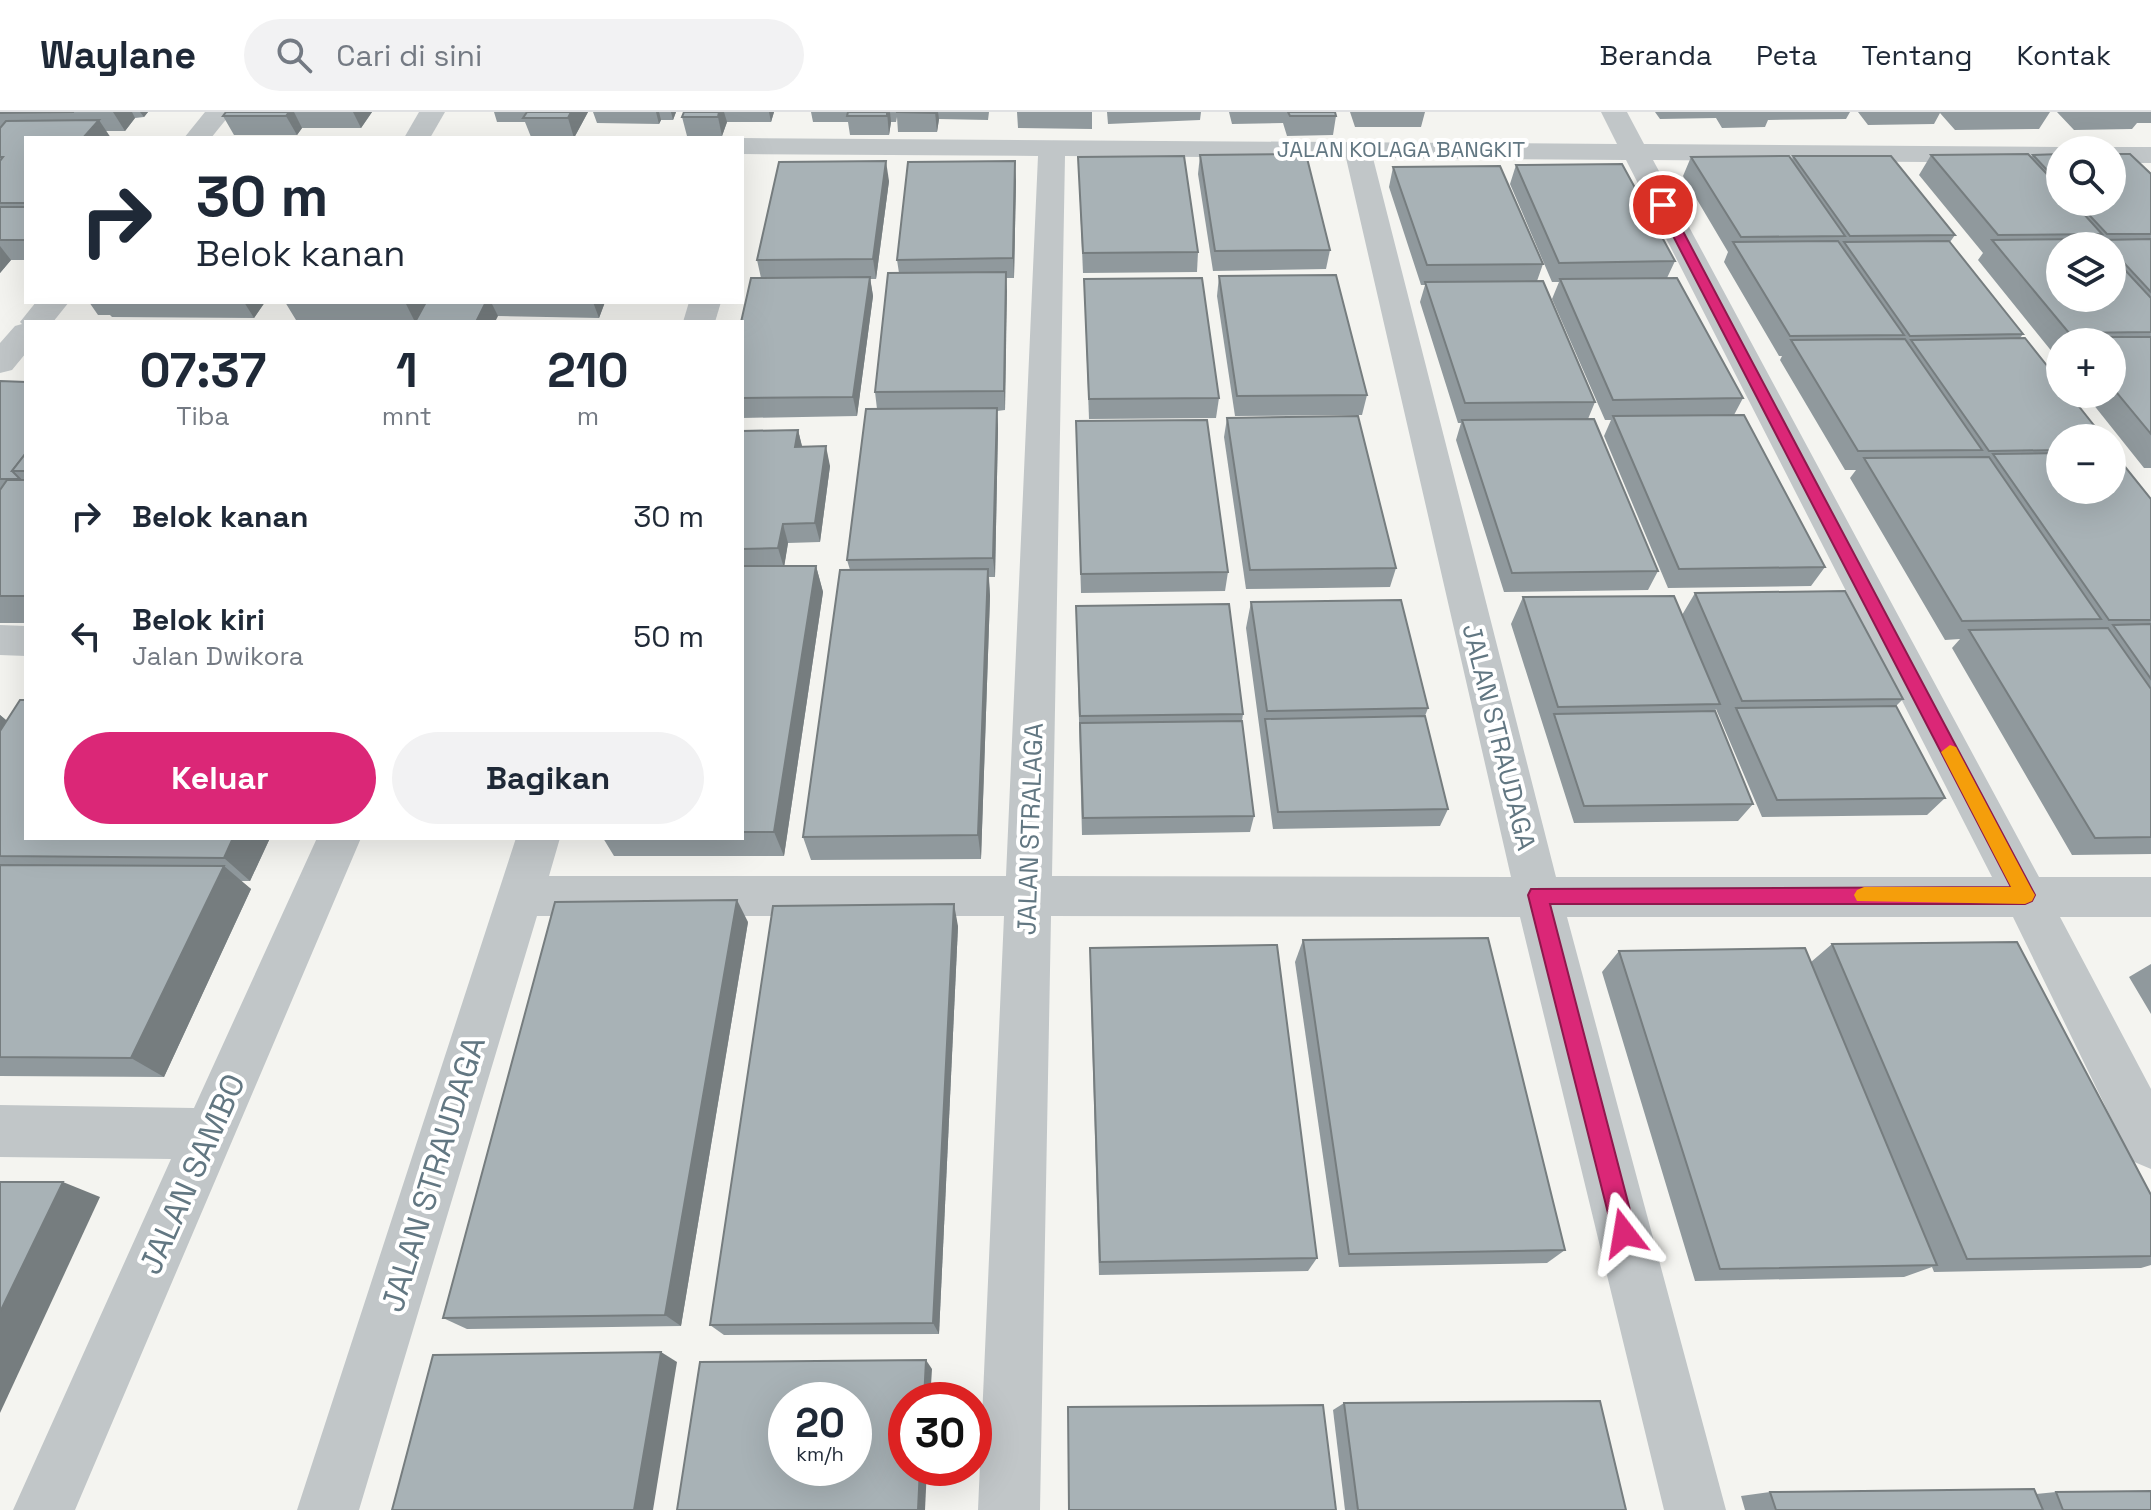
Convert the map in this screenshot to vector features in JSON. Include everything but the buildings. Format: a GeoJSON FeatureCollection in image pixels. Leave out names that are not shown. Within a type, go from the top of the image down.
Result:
{"type":"FeatureCollection","features":[{"type":"Feature","properties":{"kind":"street"},"geometry":{"type":"LineString","coordinates":[[199,136],[219,112]]}},
{"type":"Feature","properties":{"kind":"street"},"geometry":{"type":"LineString","coordinates":[[418,136],[432,112]]}},
{"type":"Feature","properties":{"kind":"street"},"geometry":{"type":"LineString","coordinates":[[1614,112],[2025,895],[2151,1143]]}},
{"type":"Feature","properties":{"kind":"street","name":"JALAN KOLAGA BANGKIT"},"geometry":{"type":"LineString","coordinates":[[747,155],[1052,148],[2046,155]]}},
{"type":"Feature","properties":{"kind":"street","name":"JALAN STRALAGA"},"geometry":{"type":"LineString","coordinates":[[1009,1510],[1052,148]]}},
{"type":"Feature","properties":{"kind":"street","name":"JALAN STRAUDAGA"},"geometry":{"type":"LineString","coordinates":[[1357,149],[1538,895],[1695,1510]]}},
{"type":"Feature","properties":{"kind":"street"},"geometry":{"type":"LineString","coordinates":[[1877,153],[1896,178]]}},
{"type":"Feature","properties":{"kind":"street"},"geometry":{"type":"LineString","coordinates":[[2126,162],[2151,155]]}},
{"type":"Feature","properties":{"kind":"street"},"geometry":{"type":"LineString","coordinates":[[38,320],[51,304]]}},
{"type":"Feature","properties":{"kind":"street"},"geometry":{"type":"LineString","coordinates":[[0,363],[24,335]]}},
{"type":"Feature","properties":{"kind":"street"},"geometry":{"type":"LineString","coordinates":[[0,363],[24,364]]}},
{"type":"Feature","properties":{"kind":"street"},"geometry":{"type":"LineString","coordinates":[[0,640],[24,641]]}},
{"type":"Feature","properties":{"kind":"street","name":"JALAN SAMBO"},"geometry":{"type":"LineString","coordinates":[[44,1510],[338,840]]}},
{"type":"Feature","properties":{"kind":"street","name":"JALAN STRAUDAGA"},"geometry":{"type":"LineString","coordinates":[[328,1510],[537,840]]}},
{"type":"Feature","properties":{"kind":"street"},"geometry":{"type":"LineString","coordinates":[[520,896],[2151,897]]}},
{"type":"Feature","properties":{"kind":"street"},"geometry":{"type":"LineString","coordinates":[[0,1131],[209,1134]]}},
{"type":"Feature","properties":{"kind":"slow traffic"},"geometry":{"type":"LineString","coordinates":[[1864,895],[2025,895],[1950,752]]}},
{"type":"Feature","properties":{"kind":"route"},"geometry":{"type":"LineString","coordinates":[[1624,1233],[1538,895],[2025,895],[1663,205]]}}]}
